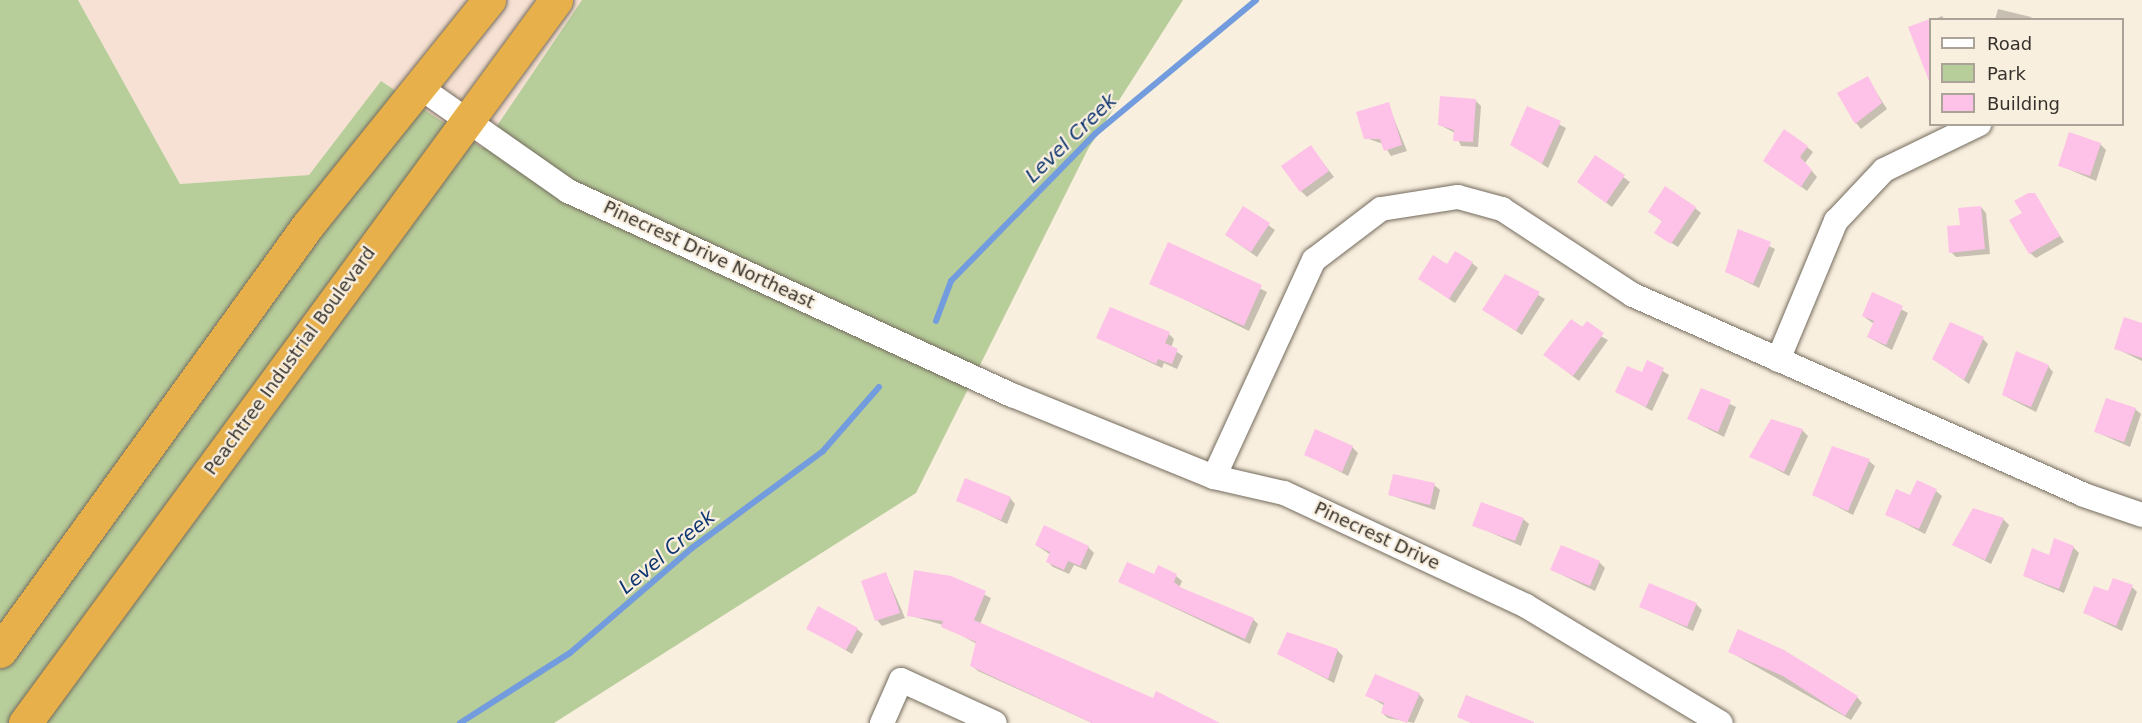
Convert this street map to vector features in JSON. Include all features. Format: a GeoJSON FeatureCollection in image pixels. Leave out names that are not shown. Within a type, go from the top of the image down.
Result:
{"type":"FeatureCollection","features":[{"type":"Feature","properties":{"kind":"highway"},"geometry":{"type":"LineString","coordinates":[[0,651],[308,225],[421,88],[489,0]]}},
{"type":"Feature","properties":{"kind":"highway","name":"Peachtree Industrial Boulevard"},"geometry":{"type":"LineString","coordinates":[[25,723],[358,265],[467,125],[556,0]]}},
{"type":"Feature","properties":{"kind":"street","name":"Pinecrest Drive Northeast"},"geometry":{"type":"LineString","coordinates":[[421,88],[467,125],[568,191],[1011,395]]}},
{"type":"Feature","properties":{"kind":"street"},"geometry":{"type":"LineString","coordinates":[[1778,360],[1836,221],[1884,170],[1975,126]]}},
{"type":"Feature","properties":{"kind":"street"},"geometry":{"type":"LineString","coordinates":[[1214,477],[1314,260],[1381,208],[1458,197],[1502,208],[1633,295],[2084,495],[2142,515]]}},
{"type":"Feature","properties":{"kind":"street","name":"Pinecrest Drive"},"geometry":{"type":"LineString","coordinates":[[1011,395],[1214,477],[1284,493],[1526,606],[1721,723]]}},
{"type":"Feature","properties":{"kind":"street"},"geometry":{"type":"LineString","coordinates":[[882,723],[901,680],[995,723]]}},
{"type":"Feature","properties":{"kind":"shaded area"},"geometry":{"type":"Polygon","coordinates":[[[78,0],[582,0],[481,149],[381,81],[309,175],[180,184],[78,0]]]}},
{"type":"Feature","properties":{"kind":"green space"},"geometry":{"type":"Polygon","coordinates":[[[0,0],[78,0],[180,184],[309,175],[381,81],[482,148],[582,0],[1183,0],[1088,149],[916,493],[554,723],[0,723],[0,0]]]}},
{"type":"Feature","properties":{"kind":"building"},"geometry":{"type":"Polygon","coordinates":[[[1929,19],[1929,81],[1908,27],[1929,19]]]}},
{"type":"Feature","properties":{"kind":"building"},"geometry":{"type":"Polygon","coordinates":[[[1868,76],[1882,103],[1855,124],[1837,93],[1868,76]]]}},
{"type":"Feature","properties":{"kind":"building"},"geometry":{"type":"Polygon","coordinates":[[[1440,96],[1476,99],[1473,142],[1453,141],[1454,130],[1438,125],[1440,96]]]}},
{"type":"Feature","properties":{"kind":"building"},"geometry":{"type":"Polygon","coordinates":[[[1389,102],[1402,145],[1384,151],[1380,139],[1364,139],[1356,112],[1389,102]]]}},
{"type":"Feature","properties":{"kind":"building"},"geometry":{"type":"Polygon","coordinates":[[[1527,106],[1561,121],[1542,164],[1510,145],[1527,106]]]}},
{"type":"Feature","properties":{"kind":"building"},"geometry":{"type":"Polygon","coordinates":[[[1784,129],[1808,146],[1800,157],[1812,170],[1801,187],[1763,161],[1784,129]]]}},
{"type":"Feature","properties":{"kind":"building"},"geometry":{"type":"Polygon","coordinates":[[[2069,132],[2101,143],[2090,176],[2058,166],[2069,132]]]}},
{"type":"Feature","properties":{"kind":"building"},"geometry":{"type":"Polygon","coordinates":[[[1311,145],[1329,171],[1300,192],[1281,166],[1311,145]]]}},
{"type":"Feature","properties":{"kind":"building"},"geometry":{"type":"Polygon","coordinates":[[[1595,155],[1625,175],[1606,203],[1577,182],[1595,155]]]}},
{"type":"Feature","properties":{"kind":"building"},"geometry":{"type":"Polygon","coordinates":[[[1665,186],[1696,207],[1671,244],[1654,233],[1662,221],[1648,212],[1665,186]]]}},
{"type":"Feature","properties":{"kind":"building"},"geometry":{"type":"Polygon","coordinates":[[[2028,193],[2035,193],[2060,236],[2029,254],[2009,220],[2022,213],[2014,201],[2028,193]]]}},
{"type":"Feature","properties":{"kind":"building"},"geometry":{"type":"Polygon","coordinates":[[[1243,206],[1270,223],[1251,252],[1225,235],[1243,206]]]}},
{"type":"Feature","properties":{"kind":"building"},"geometry":{"type":"Polygon","coordinates":[[[1981,206],[1985,249],[1949,253],[1947,226],[1960,225],[1958,208],[1981,206]]]}},
{"type":"Feature","properties":{"kind":"building"},"geometry":{"type":"Polygon","coordinates":[[[1738,229],[1771,242],[1753,284],[1725,272],[1738,229]]]}},
{"type":"Feature","properties":{"kind":"building"},"geometry":{"type":"Polygon","coordinates":[[[1168,242],[1262,285],[1244,326],[1149,284],[1168,242]]]}},
{"type":"Feature","properties":{"kind":"building"},"geometry":{"type":"Polygon","coordinates":[[[1455,251],[1473,262],[1449,299],[1418,279],[1433,255],[1447,264],[1455,251]]]}},
{"type":"Feature","properties":{"kind":"building"},"geometry":{"type":"Polygon","coordinates":[[[1505,274],[1540,292],[1516,331],[1482,310],[1505,274]]]}},
{"type":"Feature","properties":{"kind":"building"},"geometry":{"type":"Polygon","coordinates":[[[1872,292],[1903,306],[1886,345],[1867,337],[1874,321],[1862,316],[1872,292]]]}},
{"type":"Feature","properties":{"kind":"building"},"geometry":{"type":"Polygon","coordinates":[[[1110,307],[1170,332],[1165,343],[1178,349],[1172,364],[1158,359],[1156,364],[1096,338],[1110,307]]]}},
{"type":"Feature","properties":{"kind":"building"},"geometry":{"type":"Polygon","coordinates":[[[2124,317],[2142,323],[2142,358],[2114,349],[2124,317]]]}},
{"type":"Feature","properties":{"kind":"building"},"geometry":{"type":"Polygon","coordinates":[[[1571,319],[1582,327],[1587,321],[1604,333],[1573,376],[1543,355],[1571,319]]]}},
{"type":"Feature","properties":{"kind":"building"},"geometry":{"type":"Polygon","coordinates":[[[1950,322],[1984,337],[1964,380],[1932,359],[1950,322]]]}},
{"type":"Feature","properties":{"kind":"building"},"geometry":{"type":"Polygon","coordinates":[[[2016,351],[2049,365],[2031,407],[2002,395],[2016,351]]]}},
{"type":"Feature","properties":{"kind":"building"},"geometry":{"type":"Polygon","coordinates":[[[1647,360],[1664,368],[1646,407],[1615,392],[1627,366],[1642,372],[1647,360]]]}},
{"type":"Feature","properties":{"kind":"building"},"geometry":{"type":"Polygon","coordinates":[[[1701,388],[1731,400],[1718,432],[1687,419],[1701,388]]]}},
{"type":"Feature","properties":{"kind":"building"},"geometry":{"type":"Polygon","coordinates":[[[2106,398],[2136,408],[2124,442],[2094,432],[2106,398]]]}},
{"type":"Feature","properties":{"kind":"building"},"geometry":{"type":"Polygon","coordinates":[[[1771,419],[1803,429],[1784,472],[1749,457],[1771,419]]]}},
{"type":"Feature","properties":{"kind":"building"},"geometry":{"type":"Polygon","coordinates":[[[1315,429],[1353,446],[1342,472],[1304,455],[1315,429]]]}},
{"type":"Feature","properties":{"kind":"building"},"geometry":{"type":"Polygon","coordinates":[[[1832,446],[1870,459],[1848,511],[1812,495],[1832,446]]]}},
{"type":"Feature","properties":{"kind":"building"},"geometry":{"type":"Polygon","coordinates":[[[1393,474],[1435,483],[1430,505],[1388,495],[1393,474]]]}},
{"type":"Feature","properties":{"kind":"building"},"geometry":{"type":"Polygon","coordinates":[[[965,478],[1011,497],[1001,520],[956,501],[965,478]]]}},
{"type":"Feature","properties":{"kind":"building"},"geometry":{"type":"Polygon","coordinates":[[[1917,480],[1937,489],[1919,529],[1885,515],[1896,489],[1910,495],[1917,480]]]}},
{"type":"Feature","properties":{"kind":"building"},"geometry":{"type":"Polygon","coordinates":[[[1481,502],[1524,518],[1515,541],[1472,526],[1481,502]]]}},
{"type":"Feature","properties":{"kind":"building"},"geometry":{"type":"Polygon","coordinates":[[[1973,508],[2004,518],[1985,560],[1952,545],[1973,508]]]}},
{"type":"Feature","properties":{"kind":"building"},"geometry":{"type":"Polygon","coordinates":[[[1044,525],[1089,546],[1080,566],[1068,561],[1064,570],[1046,562],[1050,552],[1035,545],[1044,525]]]}},
{"type":"Feature","properties":{"kind":"building"},"geometry":{"type":"Polygon","coordinates":[[[2054,538],[2074,546],[2059,589],[2023,576],[2032,548],[2049,555],[2054,538]]]}},
{"type":"Feature","properties":{"kind":"building"},"geometry":{"type":"Polygon","coordinates":[[[1561,545],[1600,561],[1590,586],[1550,570],[1561,545]]]}},
{"type":"Feature","properties":{"kind":"building"},"geometry":{"type":"Polygon","coordinates":[[[1127,562],[1154,574],[1158,565],[1177,574],[1174,582],[1182,588],[1254,618],[1245,639],[1118,582],[1127,562]]]}},
{"type":"Feature","properties":{"kind":"building"},"geometry":{"type":"Polygon","coordinates":[[[914,570],[951,576],[986,591],[974,620],[1153,698],[1156,691],[1220,723],[1092,723],[970,666],[976,642],[941,627],[943,621],[907,616],[914,570]]]}},
{"type":"Feature","properties":{"kind":"building"},"geometry":{"type":"Polygon","coordinates":[[[886,572],[900,613],[875,621],[861,581],[886,572]]]}},
{"type":"Feature","properties":{"kind":"building"},"geometry":{"type":"Polygon","coordinates":[[[2113,578],[2133,585],[2116,626],[2083,613],[2094,586],[2108,591],[2113,578]]]}},
{"type":"Feature","properties":{"kind":"building"},"geometry":{"type":"Polygon","coordinates":[[[1649,583],[1697,603],[1687,627],[1639,607],[1649,583]]]}},
{"type":"Feature","properties":{"kind":"building"},"geometry":{"type":"Polygon","coordinates":[[[818,606],[858,628],[846,650],[806,629],[818,606]]]}},
{"type":"Feature","properties":{"kind":"building"},"geometry":{"type":"Polygon","coordinates":[[[1738,629],[1784,650],[1858,696],[1845,716],[1783,676],[1728,652],[1738,629]]]}},
{"type":"Feature","properties":{"kind":"building"},"geometry":{"type":"Polygon","coordinates":[[[1287,632],[1338,649],[1328,679],[1277,654],[1287,632]]]}},
{"type":"Feature","properties":{"kind":"building"},"geometry":{"type":"Polygon","coordinates":[[[1375,674],[1420,693],[1407,723],[1381,713],[1384,703],[1365,696],[1375,674]]]}},
{"type":"Feature","properties":{"kind":"building"},"geometry":{"type":"Polygon","coordinates":[[[1466,695],[1534,723],[1471,723],[1457,717],[1466,695]]]}},
{"type":"Feature","properties":{"kind":"waterway","name":"Level Creek"},"geometry":{"type":"LineString","coordinates":[[936,321],[951,281],[1096,133],[1256,0]]}},
{"type":"Feature","properties":{"kind":"waterway","name":"Level Creek"},"geometry":{"type":"LineString","coordinates":[[460,723],[570,653],[692,548],[823,451],[879,387]]}}]}
